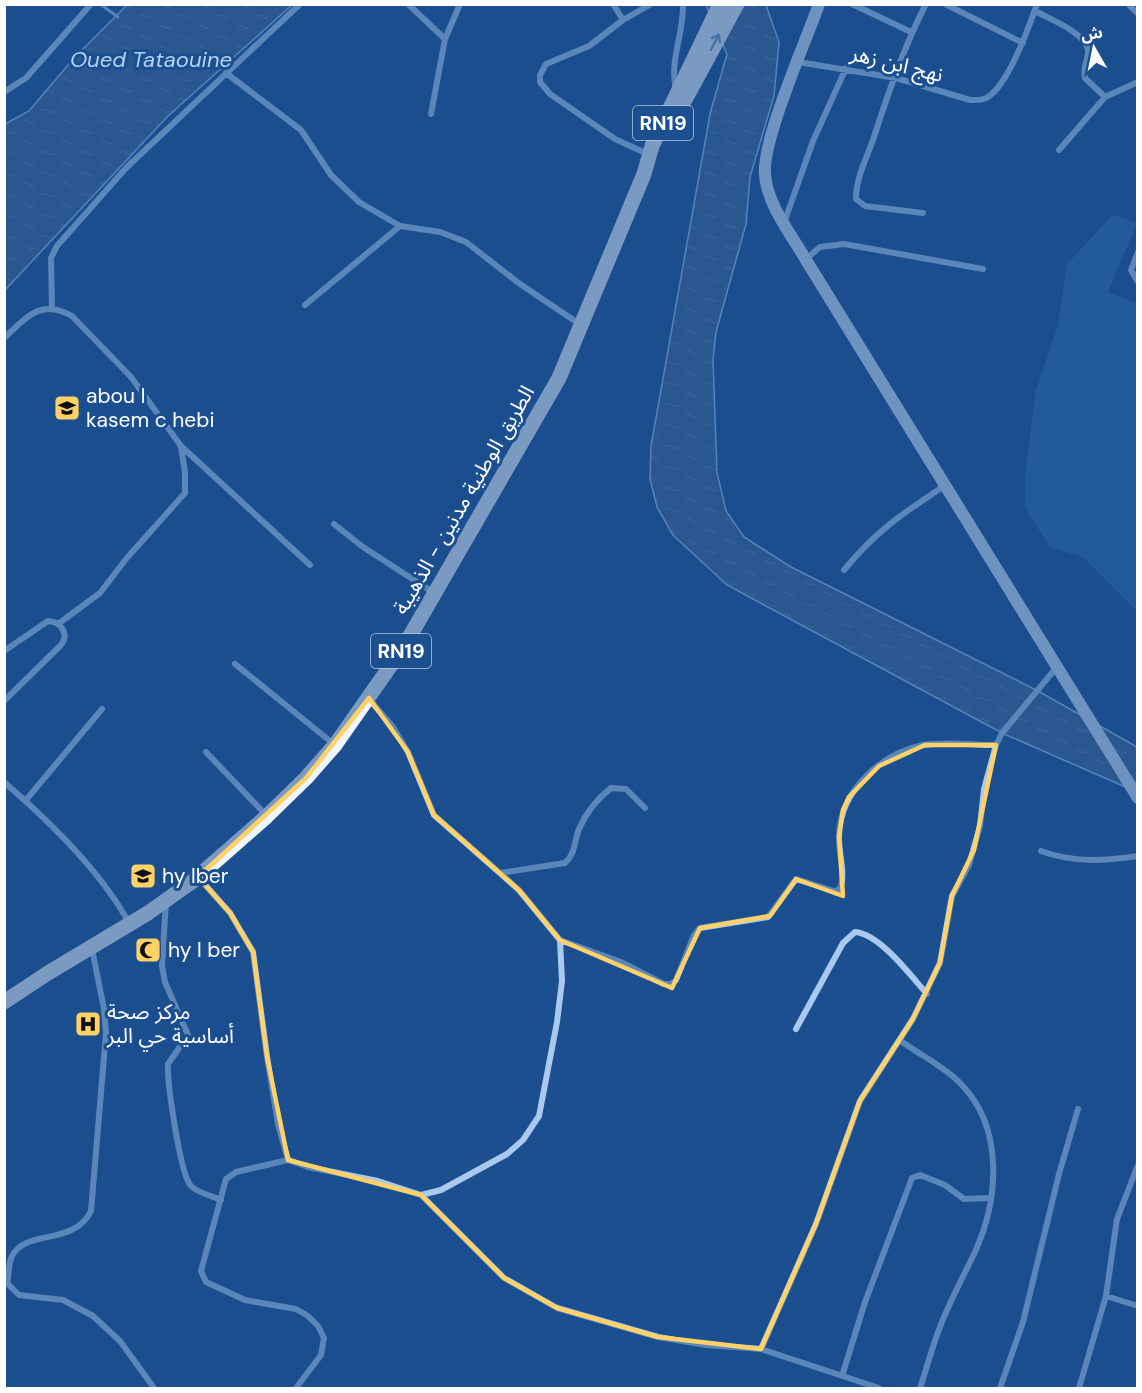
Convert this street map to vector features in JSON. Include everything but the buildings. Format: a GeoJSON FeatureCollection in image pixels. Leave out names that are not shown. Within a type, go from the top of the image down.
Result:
{"type":"FeatureCollection","features":[{"type":"Feature","properties":{"kind":"main road","name":"الطريق الوطنية مدنين - الذهيبة"},"geometry":{"type":"LineString","coordinates":[[4,1002],[48,973],[92,949],[166,901],[198,877],[267,816],[335,745],[369,698],[434,594],[559,378],[644,174],[720,4]]}},
{"type":"Feature","properties":{"kind":"main road","name":"الطريق الوطنية مدنين - الذهيبة"},"geometry":{"type":"LineString","coordinates":[[652,156],[676,94],[737,4]]}},
{"type":"Feature","properties":{"kind":"street"},"geometry":{"type":"LineString","coordinates":[[4,92],[26,78],[91,4]]}},
{"type":"Feature","properties":{"kind":"street"},"geometry":{"type":"LineString","coordinates":[[52,308],[51,258],[57,246],[126,168],[300,4]]}},
{"type":"Feature","properties":{"kind":"street"},"geometry":{"type":"LineString","coordinates":[[408,4],[445,39]]}},
{"type":"Feature","properties":{"kind":"street"},"geometry":{"type":"LineString","coordinates":[[430,114],[445,39],[460,4]]}},
{"type":"Feature","properties":{"kind":"street"},"geometry":{"type":"LineString","coordinates":[[613,4],[623,20]]}},
{"type":"Feature","properties":{"kind":"street"},"geometry":{"type":"LineString","coordinates":[[651,4],[623,20],[589,46],[546,64],[542,68],[540,82],[544,90],[615,139],[652,156]]}},
{"type":"Feature","properties":{"kind":"street"},"geometry":{"type":"LineString","coordinates":[[676,94],[672,70],[682,29],[683,4]]}},
{"type":"Feature","properties":{"kind":"street"},"geometry":{"type":"LineString","coordinates":[[819,4],[774,129],[765,166],[767,188],[806,260],[944,486],[986,549],[1083,713],[1137,798]]}},
{"type":"Feature","properties":{"kind":"street"},"geometry":{"type":"LineString","coordinates":[[852,4],[911,32]]}},
{"type":"Feature","properties":{"kind":"street"},"geometry":{"type":"LineString","coordinates":[[923,213],[860,203],[856,190],[911,32],[926,4]]}},
{"type":"Feature","properties":{"kind":"street"},"geometry":{"type":"LineString","coordinates":[[945,4],[1023,43],[1036,8],[1066,27],[1084,42],[1088,52],[1084,66],[1085,78],[1105,98]]}},
{"type":"Feature","properties":{"kind":"street"},"geometry":{"type":"LineString","coordinates":[[1128,4],[1137,14]]}},
{"type":"Feature","properties":{"kind":"street","name":"نهج ابن زهر"},"geometry":{"type":"LineString","coordinates":[[798,62],[846,68],[896,78],[970,100],[987,98],[1001,81],[1023,43]]}},
{"type":"Feature","properties":{"kind":"street"},"geometry":{"type":"LineString","coordinates":[[784,223],[813,141],[846,68]]}},
{"type":"Feature","properties":{"kind":"street"},"geometry":{"type":"LineString","coordinates":[[226,73],[301,130],[331,175],[345,191],[400,226],[440,232],[466,242],[520,284],[582,326]]}},
{"type":"Feature","properties":{"kind":"street"},"geometry":{"type":"LineString","coordinates":[[1059,150],[1105,98],[1137,82]]}},
{"type":"Feature","properties":{"kind":"street"},"geometry":{"type":"LineString","coordinates":[[305,305],[400,226]]}},
{"type":"Feature","properties":{"kind":"street"},"geometry":{"type":"LineString","coordinates":[[806,260],[820,247],[844,244],[983,269]]}},
{"type":"Feature","properties":{"kind":"street"},"geometry":{"type":"LineString","coordinates":[[1137,252],[1131,270],[1137,282]]}},
{"type":"Feature","properties":{"kind":"street"},"geometry":{"type":"LineString","coordinates":[[4,338],[26,317],[40,309],[52,308],[72,316],[131,377],[180,446],[310,565]]}},
{"type":"Feature","properties":{"kind":"street"},"geometry":{"type":"LineString","coordinates":[[58,624],[100,593],[126,559],[185,493],[185,472],[180,446]]}},
{"type":"Feature","properties":{"kind":"street"},"geometry":{"type":"LineString","coordinates":[[844,570],[867,542],[889,522],[944,486]]}},
{"type":"Feature","properties":{"kind":"street"},"geometry":{"type":"LineString","coordinates":[[334,524],[363,547],[434,594]]}},
{"type":"Feature","properties":{"kind":"street"},"geometry":{"type":"LineString","coordinates":[[4,651],[45,621],[53,621],[65,633],[63,644],[4,701]]}},
{"type":"Feature","properties":{"kind":"street"},"geometry":{"type":"LineString","coordinates":[[235,664],[335,745]]}},
{"type":"Feature","properties":{"kind":"street"},"geometry":{"type":"LineString","coordinates":[[761,1349],[816,1224],[860,1101],[900,1041],[927,994],[940,963],[952,896],[974,850],[984,789],[996,745],[1002,733],[1056,668]]}},
{"type":"Feature","properties":{"kind":"street"},"geometry":{"type":"LineString","coordinates":[[369,698],[393,727],[408,752],[434,815],[519,890],[560,940],[621,962],[663,984],[671,984],[676,980],[694,935],[700,928],[768,917],[796,879],[834,891],[839,890],[842,879],[839,836],[843,810],[849,797],[879,766],[904,751],[925,745],[996,745]]}},
{"type":"Feature","properties":{"kind":"street"},"geometry":{"type":"LineString","coordinates":[[26,800],[102,709]]}},
{"type":"Feature","properties":{"kind":"street"},"geometry":{"type":"LineString","coordinates":[[206,752],[267,816]]}},
{"type":"Feature","properties":{"kind":"street"},"geometry":{"type":"LineString","coordinates":[[4,782],[26,800],[108,889],[130,924]]}},
{"type":"Feature","properties":{"kind":"street"},"geometry":{"type":"LineString","coordinates":[[500,873],[565,863],[571,858],[579,830],[594,804],[611,788],[626,789],[645,808]]}},
{"type":"Feature","properties":{"kind":"street"},"geometry":{"type":"LineString","coordinates":[[1041,851],[1064,859],[1083,861],[1137,856]]}},
{"type":"Feature","properties":{"kind":"street"},"geometry":{"type":"LineString","coordinates":[[198,877],[230,913],[253,952],[268,1068],[288,1160]]}},
{"type":"Feature","properties":{"kind":"street"},"geometry":{"type":"LineString","coordinates":[[166,901],[162,966],[165,982],[188,1035],[168,1064],[180,1159],[184,1174],[192,1188],[221,1200]]}},
{"type":"Feature","properties":{"kind":"street"},"geometry":{"type":"LineString","coordinates":[[796,1029],[843,943],[855,933],[868,935],[874,940],[904,967],[927,994]]}},
{"type":"Feature","properties":{"kind":"street"},"geometry":{"type":"LineString","coordinates":[[421,1195],[441,1190],[507,1154],[523,1140],[538,1116],[557,1022],[562,981],[560,940]]}},
{"type":"Feature","properties":{"kind":"street"},"geometry":{"type":"LineString","coordinates":[[92,949],[104,1009],[105,1033],[91,1211],[81,1227],[21,1246],[10,1261],[10,1277],[7,1283],[20,1295],[63,1300],[93,1316],[120,1341],[154,1389]]}},
{"type":"Feature","properties":{"kind":"street"},"geometry":{"type":"LineString","coordinates":[[900,1041],[960,1083],[980,1110],[994,1159],[990,1198],[982,1232],[939,1328],[920,1389]]}},
{"type":"Feature","properties":{"kind":"street"},"geometry":{"type":"LineString","coordinates":[[1000,1389],[1023,1322],[1059,1174],[1078,1109]]}},
{"type":"Feature","properties":{"kind":"street"},"geometry":{"type":"LineString","coordinates":[[296,1389],[321,1355],[324,1338],[318,1326],[296,1310],[245,1300],[206,1282],[202,1276],[201,1265],[226,1179],[230,1175],[288,1160],[308,1167],[378,1181],[421,1195],[504,1278],[542,1301],[603,1323],[658,1337],[706,1346],[761,1349],[879,1389]]}},
{"type":"Feature","properties":{"kind":"street"},"geometry":{"type":"LineString","coordinates":[[1079,1389],[1106,1296],[1117,1219],[1137,1165]]}},
{"type":"Feature","properties":{"kind":"street"},"geometry":{"type":"LineString","coordinates":[[842,1376],[910,1180],[920,1175],[945,1185],[964,1199],[990,1198]]}},
{"type":"Feature","properties":{"kind":"street"},"geometry":{"type":"LineString","coordinates":[[1106,1296],[1137,1306]]}},
{"type":"Feature","properties":{"kind":"highlighted area"},"geometry":{"type":"Polygon","coordinates":[[[369,698],[408,752],[434,815],[519,890],[560,940],[672,988],[700,928],[770,916],[796,879],[843,896],[839,836],[843,810],[849,797],[879,766],[925,745],[996,745],[974,850],[952,896],[940,963],[913,1019],[860,1101],[816,1224],[761,1349],[658,1337],[557,1308],[504,1278],[421,1195],[288,1160],[267,1057],[253,952],[230,913],[198,877],[306,778],[369,698]]]}},
{"type":"Feature","properties":{"kind":"shaded area"},"geometry":{"type":"Polygon","coordinates":[[[1113,215],[1137,223],[1108,292],[1137,303],[1137,611],[1083,557],[1050,547],[1025,508],[1025,477],[1036,390],[1058,325],[1067,264],[1113,215]]]}},
{"type":"Feature","properties":{"kind":"water","name":"Oued Tataouine"},"geometry":{"type":"Polygon","coordinates":[[[128,4],[292,5],[167,117],[5,290],[5,124],[29,111],[74,58],[128,4]]]}},
{"type":"Feature","properties":{"kind":"water"},"geometry":{"type":"Polygon","coordinates":[[[706,5],[766,5],[779,42],[774,96],[750,177],[746,224],[716,332],[713,360],[717,473],[726,511],[744,537],[791,567],[1038,691],[1137,747],[1137,792],[1002,733],[727,585],[673,535],[657,507],[650,479],[651,446],[710,114],[727,54],[706,5]]]}},
{"type":"Feature","properties":{"kind":"waterway"},"geometry":{"type":"LineString","coordinates":[[100,4],[118,17]]}},
{"type":"Feature","properties":{"kind":"place","name":"abou l kasem c hebi"},"geometry":{"type":"Point","coordinates":[67,408]}},
{"type":"Feature","properties":{"kind":"place","name":"hy lber"},"geometry":{"type":"Point","coordinates":[143,876]}},
{"type":"Feature","properties":{"kind":"place","name":"hy l ber"},"geometry":{"type":"Point","coordinates":[148,950]}},
{"type":"Feature","properties":{"kind":"place","name":"مركز صحة أساسية حي البر"},"geometry":{"type":"Point","coordinates":[88,1024]}}]}
